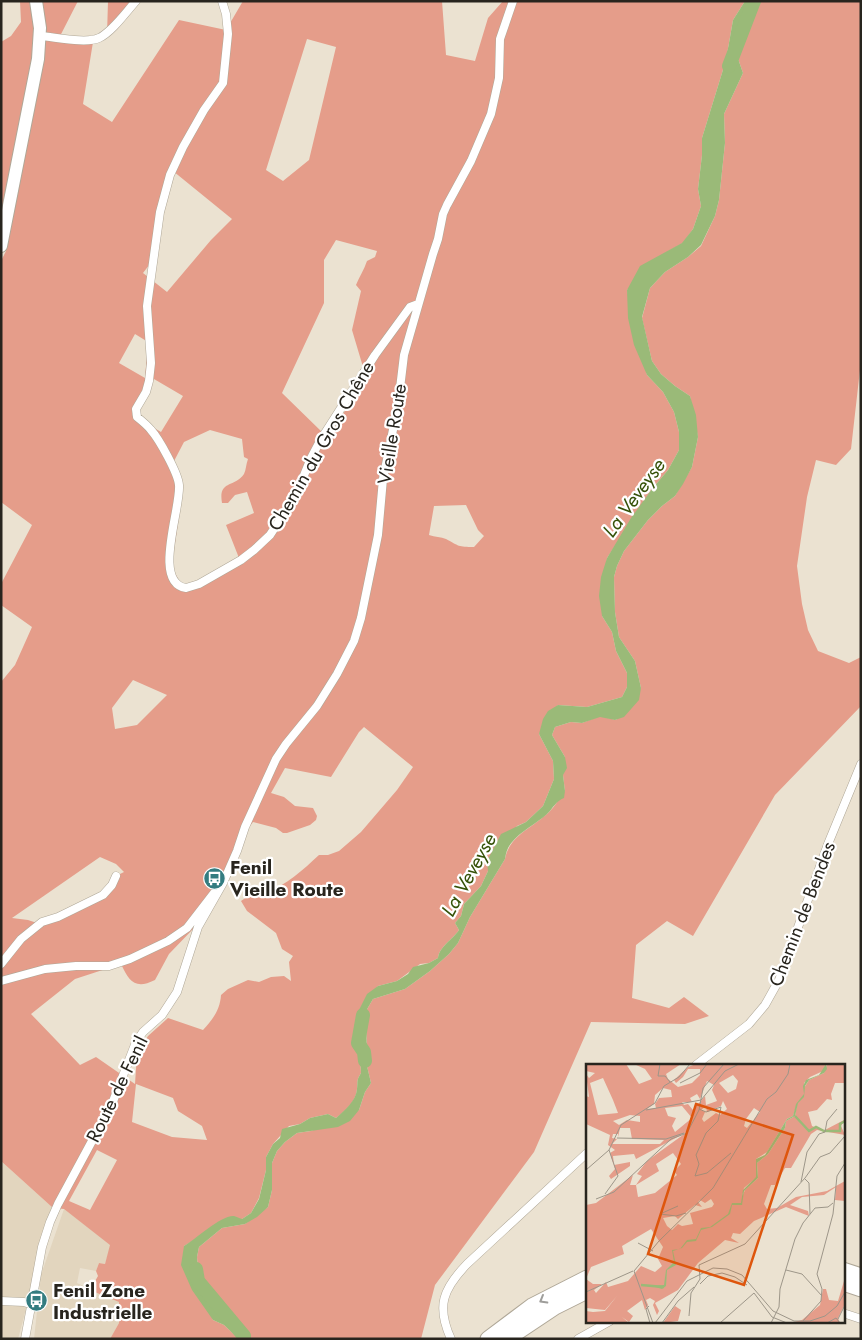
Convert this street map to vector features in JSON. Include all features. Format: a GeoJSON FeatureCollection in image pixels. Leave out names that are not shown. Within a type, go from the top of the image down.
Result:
{"type":"FeatureCollection","features":[{"type":"Feature","properties":{"kind":"highway"},"geometry":{"type":"LineString","coordinates":[[844,1270],[861,1276]]}},
{"type":"Feature","properties":{"kind":"highway"},"geometry":{"type":"LineString","coordinates":[[488,1339],[532,1306],[586,1278]]}},
{"type":"Feature","properties":{"kind":"highway"},"geometry":{"type":"LineString","coordinates":[[844,1283],[861,1289]]}},
{"type":"Feature","properties":{"kind":"highway"},"geometry":{"type":"LineString","coordinates":[[507,1339],[555,1307],[586,1292]]}},
{"type":"Feature","properties":{"kind":"main road"},"geometry":{"type":"LineString","coordinates":[[1,246],[38,59],[40,36],[36,1]]}},
{"type":"Feature","properties":{"kind":"street"},"geometry":{"type":"LineString","coordinates":[[40,36],[76,39],[99,38],[106,34],[136,1]]}},
{"type":"Feature","properties":{"kind":"street","name":"Chemin du Gros Chêne"},"geometry":{"type":"LineString","coordinates":[[222,1],[226,14],[228,34],[223,83],[204,110],[170,174],[160,212],[146,306],[151,363],[149,381],[146,392],[136,409],[137,417],[157,437],[179,485],[169,558],[171,576],[175,583],[186,588],[199,584],[248,555],[270,535],[296,495],[320,441],[375,355],[410,307],[418,304]]}},
{"type":"Feature","properties":{"kind":"street","name":"Vieille Route"},"geometry":{"type":"LineString","coordinates":[[237,851],[245,827],[276,759],[308,718],[338,674],[357,632],[378,535],[383,479],[398,405],[404,355],[440,235],[443,214],[471,161],[491,114],[499,78],[500,39],[513,1]]}},
{"type":"Feature","properties":{"kind":"street","name":"Chemin de Bendes"},"geometry":{"type":"LineString","coordinates":[[697,1064],[749,1024],[766,1005],[779,980],[828,844],[861,764]]}},
{"type":"Feature","properties":{"kind":"street","name":"Route de Fenil"},"geometry":{"type":"LineString","coordinates":[[25,1339],[42,1248],[58,1204],[112,1104],[136,1042],[143,1032],[166,1011],[177,992],[198,927],[223,883],[237,851]]}},
{"type":"Feature","properties":{"kind":"street"},"geometry":{"type":"LineString","coordinates":[[1,964],[21,940],[42,922],[58,917],[103,895],[116,876]]}},
{"type":"Feature","properties":{"kind":"street"},"geometry":{"type":"LineString","coordinates":[[1,980],[45,969],[76,966],[109,966],[130,959],[168,941],[187,928],[223,883]]}},
{"type":"Feature","properties":{"kind":"street"},"geometry":{"type":"LineString","coordinates":[[451,1339],[443,1314],[444,1297],[452,1279],[586,1154]]}},
{"type":"Feature","properties":{"kind":"street"},"geometry":{"type":"LineString","coordinates":[[1,1301],[32,1304]]}},
{"type":"Feature","properties":{"kind":"street"},"geometry":{"type":"LineString","coordinates":[[844,1313],[861,1319]]}},
{"type":"Feature","properties":{"kind":"street"},"geometry":{"type":"LineString","coordinates":[[578,1339],[608,1322]]}},
{"type":"Feature","properties":{"kind":"shaded area"},"geometry":{"type":"Polygon","coordinates":[[[20,1],[32,1],[36,43],[1,219],[1,42],[11,36],[21,22],[20,1]]]}},
{"type":"Feature","properties":{"kind":"shaded area"},"geometry":{"type":"Polygon","coordinates":[[[38,1],[78,1],[57,42],[93,42],[83,104],[112,122],[179,20],[226,30],[243,1],[442,1],[446,55],[475,61],[488,18],[503,1],[745,1],[733,20],[726,60],[702,138],[698,189],[701,206],[693,229],[683,243],[665,253],[627,290],[647,375],[663,392],[674,412],[679,432],[679,450],[668,470],[652,489],[607,558],[602,616],[612,632],[616,651],[627,673],[627,687],[622,697],[587,707],[558,705],[539,734],[553,761],[554,779],[543,806],[526,822],[517,826],[488,871],[481,886],[464,904],[461,916],[455,923],[459,930],[444,947],[438,958],[429,963],[420,964],[397,981],[378,986],[358,1012],[361,1073],[352,1102],[336,1118],[328,1114],[289,1126],[273,1144],[266,1157],[266,1170],[259,1198],[251,1213],[242,1219],[219,1222],[184,1246],[213,1320],[224,1325],[239,1339],[110,1339],[119,1323],[119,1302],[90,1290],[98,1276],[96,1271],[99,1263],[105,1264],[110,1245],[64,1209],[53,1208],[1,1161],[1,682],[15,665],[32,627],[1,605],[1,584],[32,525],[1,502],[1,261],[6,251],[44,42],[38,1]],[[307,39],[266,170],[283,181],[309,160],[336,47],[307,39]],[[173,171],[160,214],[156,256],[143,273],[167,292],[211,240],[232,219],[173,171]],[[336,240],[324,260],[324,303],[282,393],[323,433],[335,427],[366,377],[352,330],[361,291],[356,285],[367,261],[375,257],[377,251],[336,240]],[[135,334],[119,363],[145,378],[148,342],[135,334]],[[154,379],[132,415],[161,432],[183,396],[154,379]],[[210,430],[184,442],[173,463],[183,490],[173,556],[173,569],[180,583],[187,585],[198,583],[239,558],[226,525],[254,513],[247,492],[235,495],[228,503],[222,503],[221,496],[225,487],[244,474],[248,459],[244,457],[242,439],[210,430]],[[466,505],[434,506],[429,535],[446,539],[459,546],[474,547],[484,536],[478,530],[466,505]],[[133,680],[112,708],[115,729],[137,725],[167,695],[133,680]],[[364,727],[331,777],[285,768],[271,793],[284,797],[295,806],[313,808],[317,816],[316,820],[310,825],[287,833],[253,822],[240,839],[223,875],[216,882],[194,928],[169,954],[155,980],[138,984],[130,979],[121,964],[75,979],[31,1014],[80,1065],[96,1057],[135,1084],[137,1054],[148,1036],[168,1018],[203,1030],[215,1014],[221,995],[228,989],[248,980],[259,982],[271,977],[284,976],[291,981],[289,962],[293,956],[282,949],[276,933],[247,911],[241,901],[280,886],[319,855],[328,855],[339,851],[361,832],[397,790],[413,767],[364,727]],[[100,857],[12,918],[37,923],[103,895],[116,876],[124,872],[116,864],[100,857]],[[136,1084],[132,1122],[172,1137],[207,1140],[202,1126],[178,1111],[173,1098],[136,1084]],[[97,1150],[69,1201],[90,1210],[117,1160],[97,1150]]]}},
{"type":"Feature","properties":{"kind":"shaded area"},"geometry":{"type":"Polygon","coordinates":[[[108,1],[138,1],[107,35],[108,1]]]}},
{"type":"Feature","properties":{"kind":"shaded area"},"geometry":{"type":"Polygon","coordinates":[[[745,1],[755,1],[749,22],[744,26],[735,50],[743,73],[724,114],[725,143],[719,200],[715,216],[701,245],[688,257],[665,272],[650,288],[642,317],[652,361],[661,374],[690,396],[696,415],[698,437],[692,467],[683,484],[675,496],[648,520],[624,551],[614,577],[615,612],[619,637],[635,661],[641,688],[639,700],[624,717],[615,720],[600,717],[582,723],[571,722],[555,727],[552,735],[565,757],[567,768],[563,775],[564,798],[511,843],[505,859],[470,917],[458,943],[449,954],[405,989],[373,999],[366,1011],[367,1066],[371,1083],[365,1092],[359,1110],[350,1121],[338,1127],[297,1133],[285,1142],[277,1151],[272,1163],[272,1190],[268,1207],[257,1217],[245,1224],[222,1228],[199,1247],[197,1257],[198,1270],[204,1290],[246,1339],[239,1339],[224,1325],[213,1320],[192,1290],[181,1265],[184,1246],[222,1219],[234,1216],[242,1219],[251,1213],[259,1199],[266,1170],[266,1157],[273,1144],[280,1138],[282,1129],[300,1124],[310,1118],[328,1114],[336,1118],[352,1101],[361,1073],[358,1012],[367,994],[378,986],[397,981],[408,974],[413,967],[429,963],[438,958],[444,947],[459,930],[455,923],[461,916],[464,904],[481,886],[488,871],[487,861],[501,834],[526,822],[543,806],[554,779],[553,761],[539,734],[543,719],[548,711],[558,705],[587,707],[622,697],[627,687],[627,673],[616,651],[612,632],[602,616],[599,596],[601,577],[607,558],[631,518],[668,470],[679,450],[679,432],[674,412],[663,392],[647,375],[634,345],[628,318],[627,290],[640,266],[682,243],[693,229],[701,206],[698,189],[702,138],[726,60],[733,20],[745,1]]]}},
{"type":"Feature","properties":{"kind":"shaded area"},"geometry":{"type":"Polygon","coordinates":[[[755,1],[861,1],[861,361],[851,449],[836,465],[816,460],[807,497],[797,566],[802,604],[808,630],[818,651],[849,663],[861,657],[861,706],[775,795],[693,936],[667,921],[636,945],[632,998],[669,1008],[684,997],[709,1016],[685,1024],[591,1022],[534,1152],[435,1285],[421,1339],[246,1339],[204,1290],[198,1270],[197,1257],[199,1247],[222,1228],[245,1224],[268,1207],[272,1190],[272,1163],[277,1151],[285,1142],[297,1133],[311,1131],[359,1110],[365,1092],[371,1083],[367,1066],[366,1011],[373,999],[405,989],[449,954],[458,943],[470,917],[505,859],[511,844],[550,811],[565,791],[563,775],[565,757],[552,735],[555,727],[571,722],[582,723],[600,716],[616,720],[641,688],[635,661],[619,637],[615,612],[614,577],[624,551],[648,520],[675,496],[692,467],[698,437],[690,396],[661,374],[652,361],[642,318],[650,288],[665,272],[701,246],[715,216],[719,200],[725,143],[724,114],[743,73],[735,50],[755,1]]]}},
{"type":"Feature","properties":{"kind":"shaded area"},"geometry":{"type":"Polygon","coordinates":[[[1,1161],[53,1208],[18,1339],[1,1339],[1,1161]]]}},
{"type":"Feature","properties":{"kind":"shaded area"},"geometry":{"type":"Polygon","coordinates":[[[64,1209],[111,1245],[105,1264],[99,1263],[96,1271],[80,1268],[77,1283],[119,1302],[119,1323],[110,1339],[34,1339],[41,1275],[64,1209]]]}},
{"type":"Feature","properties":{"kind":"waterway","name":"La Veveyse"},"geometry":{"type":"LineString","coordinates":[[729,66],[754,1]]}},
{"type":"Feature","properties":{"kind":"waterway","name":"La Veveyse"},"geometry":{"type":"LineString","coordinates":[[363,1015],[358,1043],[364,1052],[365,1061]]}},
{"type":"Feature","properties":{"kind":"waterway","name":"La Veveyse"},"geometry":{"type":"LineString","coordinates":[[196,1269],[198,1281],[244,1336],[244,1339]]}},
{"type":"Feature","properties":{"kind":"place","name":"Fenil Vieille Route"},"geometry":{"type":"Point","coordinates":[214,878]}},
{"type":"Feature","properties":{"kind":"place","name":"Fenil Zone Industrielle"},"geometry":{"type":"Point","coordinates":[37,1301]}}]}
